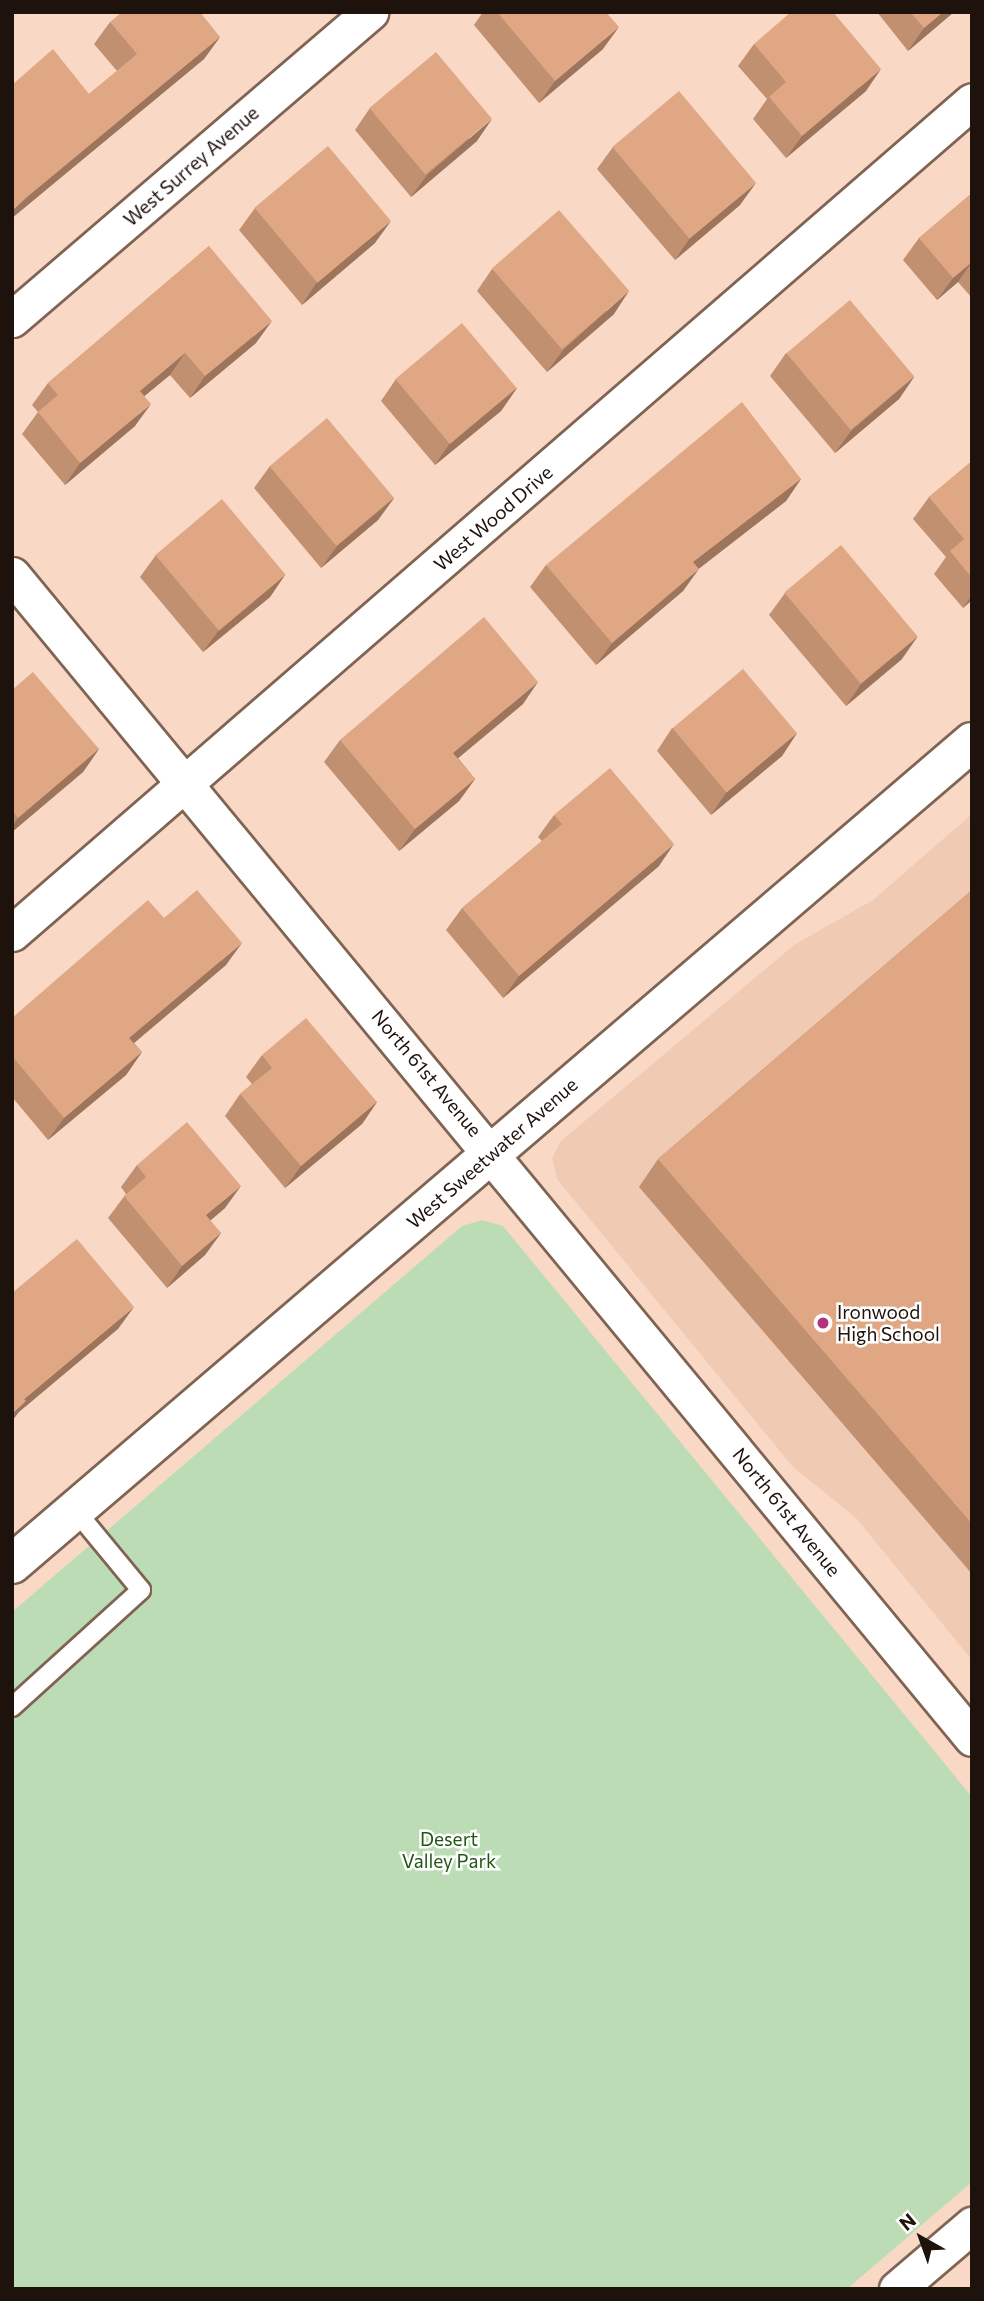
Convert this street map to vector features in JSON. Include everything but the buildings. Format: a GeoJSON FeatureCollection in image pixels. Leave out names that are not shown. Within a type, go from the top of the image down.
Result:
{"type":"FeatureCollection","features":[{"type":"Feature","properties":{"kind":"street","name":"West Surrey Avenue"},"geometry":{"type":"LineString","coordinates":[[12,319],[370,12]]}},
{"type":"Feature","properties":{"kind":"street","name":"West Wood Drive"},"geometry":{"type":"LineString","coordinates":[[12,933],[972,101]]}},
{"type":"Feature","properties":{"kind":"street","name":"North 61st Avenue"},"geometry":{"type":"LineString","coordinates":[[12,575],[493,1152],[972,1738]]}},
{"type":"Feature","properties":{"kind":"street","name":"West Sweetwater Avenue"},"geometry":{"type":"LineString","coordinates":[[12,1564],[972,742]]}},
{"type":"Feature","properties":{"kind":"street"},"geometry":{"type":"LineString","coordinates":[[897,2289],[972,2225]]}},
{"type":"Feature","properties":{"kind":"lane"},"geometry":{"type":"LineString","coordinates":[[12,1707],[141,1590],[75,1510]]}},
{"type":"Feature","properties":{"kind":"shaded area","name":"Ironwood High School"},"geometry":{"type":"Polygon","coordinates":[[[972,814],[972,1660],[856,1518],[792,1466],[557,1179],[552,1158],[561,1141],[794,945],[873,900],[972,814]]]}},
{"type":"Feature","properties":{"kind":"green space","name":"Desert Valley Park"},"geometry":{"type":"Polygon","coordinates":[[[482,1220],[503,1226],[972,1797],[972,2182],[847,2289],[12,2289],[12,1612],[462,1226],[482,1220]]]}},
{"type":"Feature","properties":{"kind":"place","name":"Ironwood High School"},"geometry":{"type":"Point","coordinates":[823,1323]}}]}
